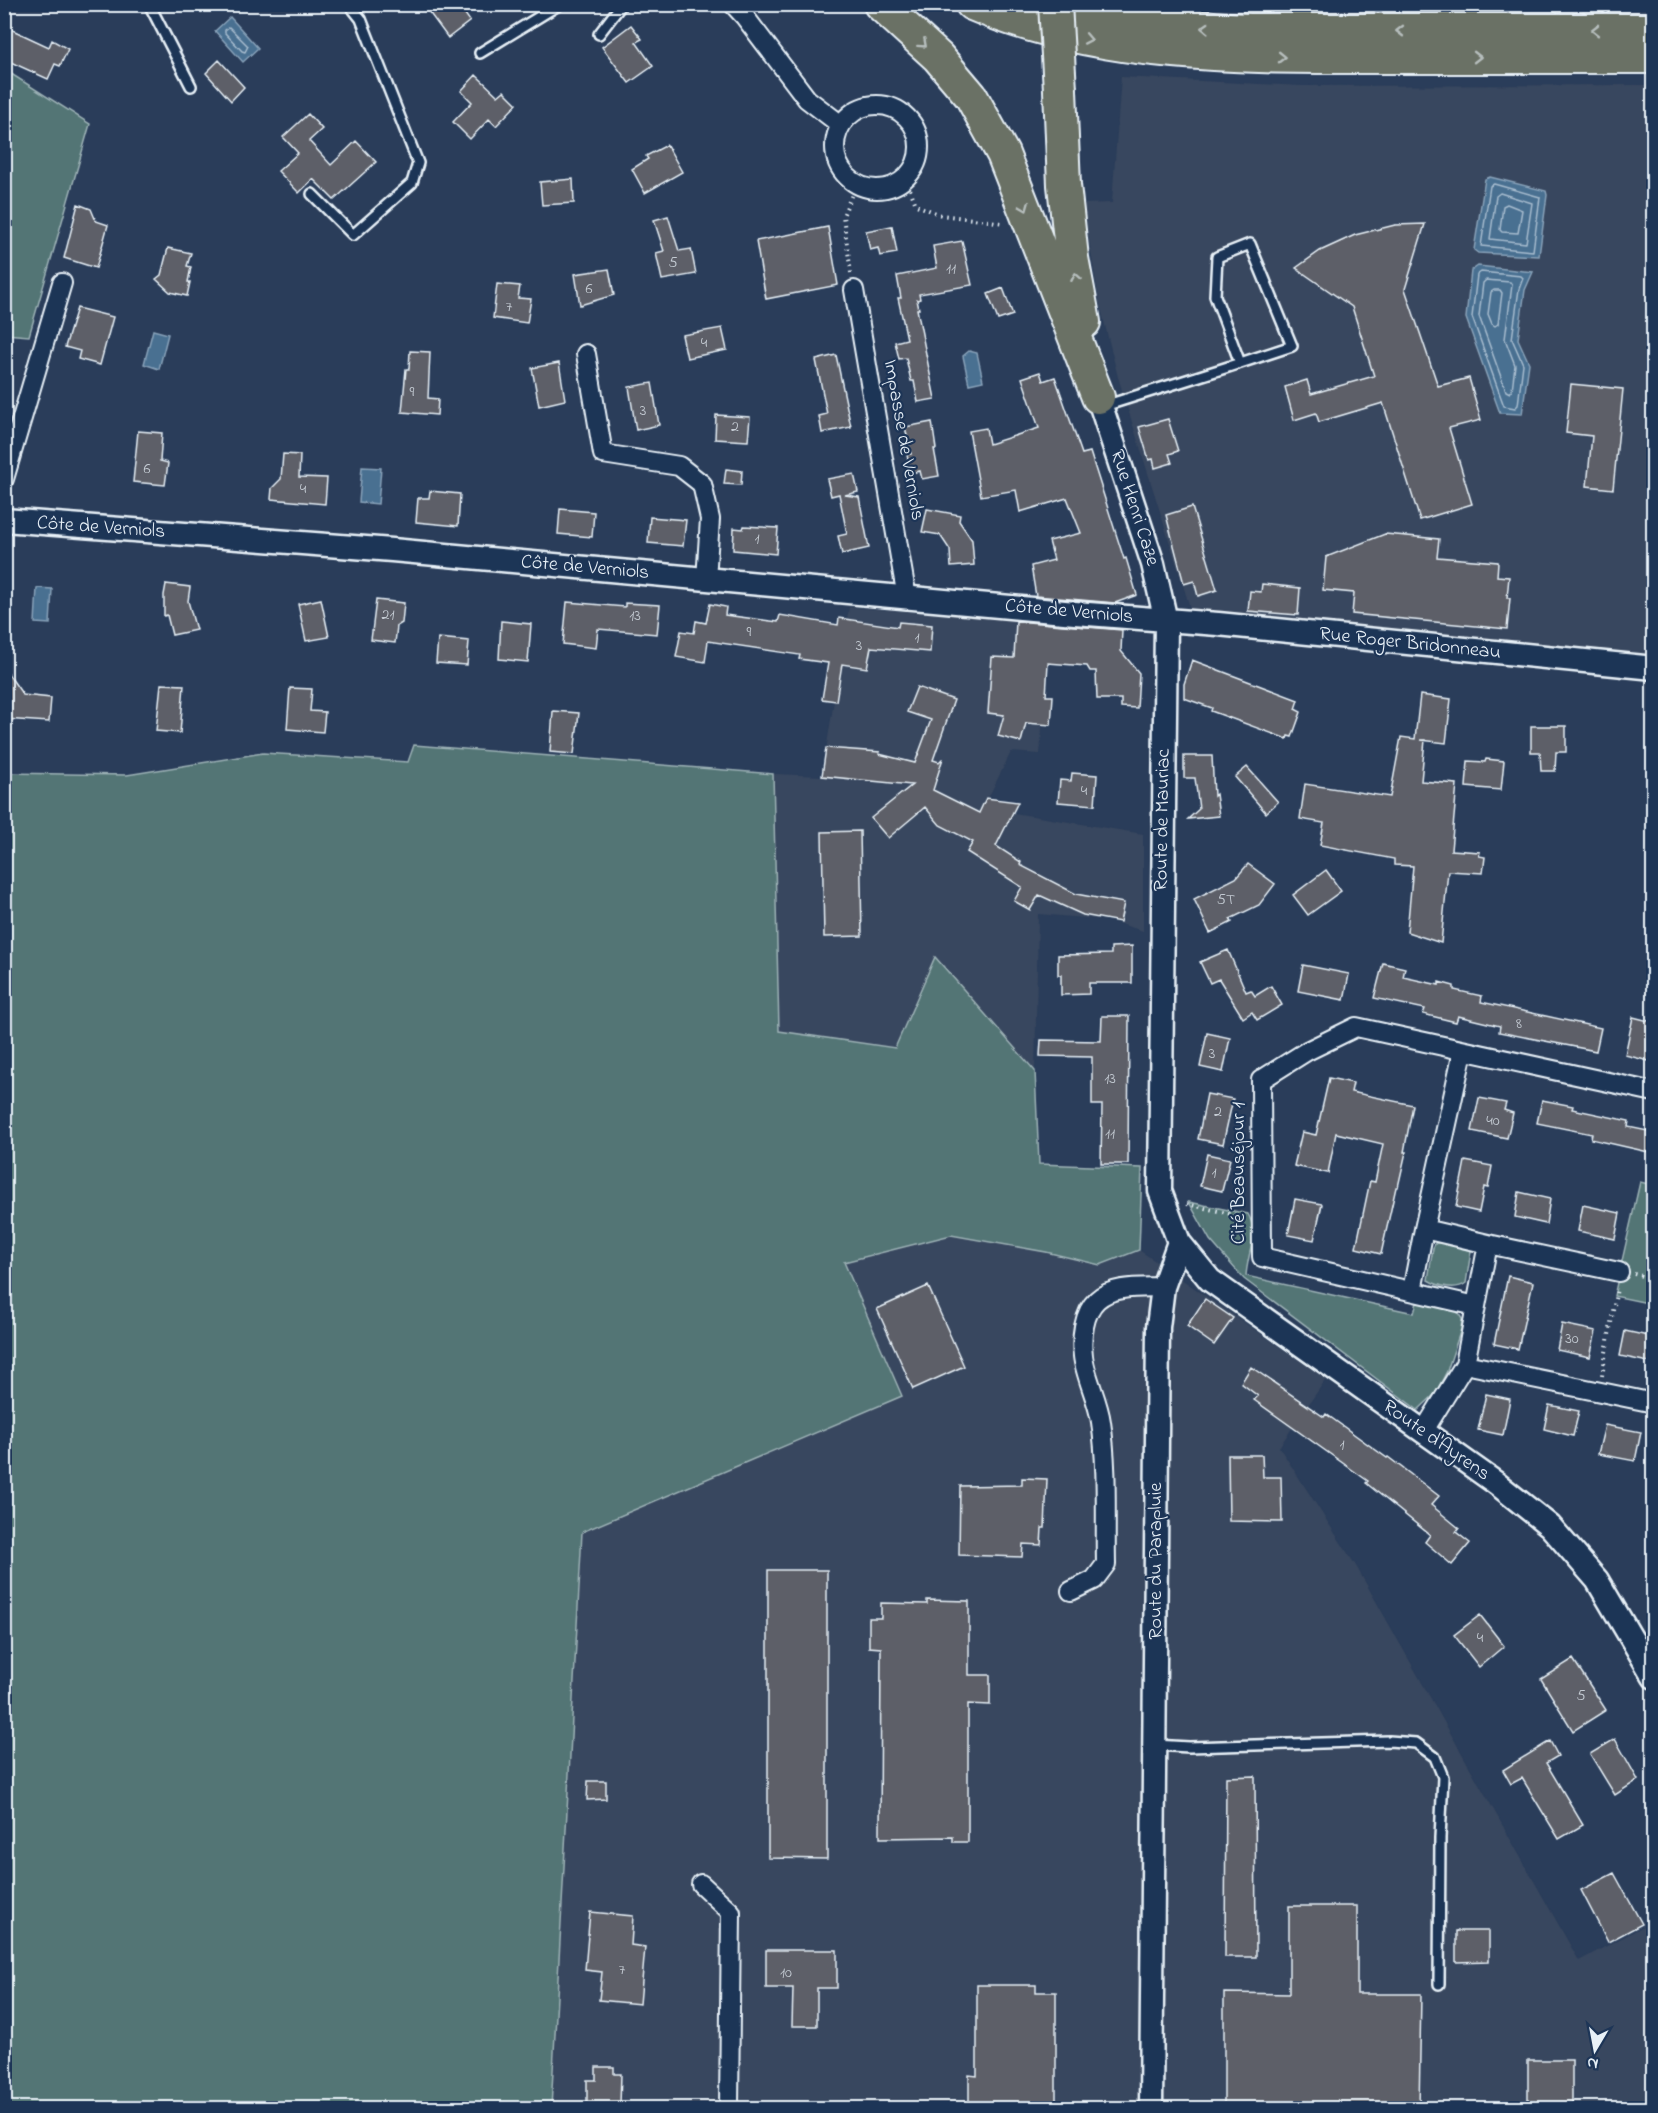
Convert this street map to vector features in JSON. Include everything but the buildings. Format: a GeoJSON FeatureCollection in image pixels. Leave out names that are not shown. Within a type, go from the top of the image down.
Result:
{"type":"FeatureCollection","features":[{"type":"Feature","properties":{"kind":"highway"},"geometry":{"type":"LineString","coordinates":[[880,4],[938,57],[971,96],[1003,154],[1099,402]]}},
{"type":"Feature","properties":{"kind":"highway"},"geometry":{"type":"LineString","coordinates":[[972,4],[1071,36],[1175,53],[1278,57],[1653,57]]}},
{"type":"Feature","properties":{"kind":"highway"},"geometry":{"type":"LineString","coordinates":[[1055,4],[1064,185],[1072,258],[1099,402]]}},
{"type":"Feature","properties":{"kind":"highway"},"geometry":{"type":"LineString","coordinates":[[1060,4],[1093,13],[1143,22],[1216,28],[1341,31],[1653,30]]}},
{"type":"Feature","properties":{"kind":"street"},"geometry":{"type":"LineString","coordinates":[[733,4],[807,99],[841,125]]}},
{"type":"Feature","properties":{"kind":"street"},"geometry":{"type":"LineString","coordinates":[[877,105],[891,108],[904,115],[913,126],[918,139],[919,154],[906,178],[882,189],[856,184],[846,175],[838,164],[835,151],[836,138],[841,125],[850,114],[877,105]]}},
{"type":"Feature","properties":{"kind":"street"},"geometry":{"type":"LineString","coordinates":[[4,479],[62,283]]}},
{"type":"Feature","properties":{"kind":"street","name":"Impasse de Verniols"},"geometry":{"type":"LineString","coordinates":[[854,290],[907,598]]}},
{"type":"Feature","properties":{"kind":"street"},"geometry":{"type":"LineString","coordinates":[[586,354],[603,454],[679,466],[702,484],[710,519],[706,580]]}},
{"type":"Feature","properties":{"kind":"street","name":"Rue Henri Caze"},"geometry":{"type":"LineString","coordinates":[[1099,402],[1153,564],[1166,621]]}},
{"type":"Feature","properties":{"kind":"street","name":"Côte de Verniols"},"geometry":{"type":"LineString","coordinates":[[4,520],[392,550],[1166,621]]}},
{"type":"Feature","properties":{"kind":"street","name":"Rue Roger Bridonneau"},"geometry":{"type":"LineString","coordinates":[[1166,621],[1653,668]]}},
{"type":"Feature","properties":{"kind":"street","name":"Route de Mauriac"},"geometry":{"type":"LineString","coordinates":[[1164,1201],[1160,1191],[1166,621]]}},
{"type":"Feature","properties":{"kind":"street","name":"Cité Beauséjour 1"},"geometry":{"type":"LineString","coordinates":[[1476,1306],[1262,1257],[1261,1080],[1307,1051],[1356,1027],[1653,1092]]}},
{"type":"Feature","properties":{"kind":"street"},"geometry":{"type":"LineString","coordinates":[[1412,1292],[1463,1051]]}},
{"type":"Feature","properties":{"kind":"street"},"geometry":{"type":"LineString","coordinates":[[1164,1201],[1179,1242]]}},
{"type":"Feature","properties":{"kind":"street"},"geometry":{"type":"LineString","coordinates":[[1424,1229],[1619,1272]]}},
{"type":"Feature","properties":{"kind":"street","name":"Route du Parapluie"},"geometry":{"type":"LineString","coordinates":[[1151,2109],[1158,1327],[1163,1287],[1179,1242]]}},
{"type":"Feature","properties":{"kind":"street","name":"Route d'Ayrens"},"geometry":{"type":"LineString","coordinates":[[1179,1242],[1210,1280],[1496,1483],[1550,1526],[1598,1580],[1653,1677]]}},
{"type":"Feature","properties":{"kind":"street"},"geometry":{"type":"LineString","coordinates":[[1423,1432],[1466,1364],[1488,1244]]}},
{"type":"Feature","properties":{"kind":"street"},"geometry":{"type":"LineString","coordinates":[[1071,1591],[1094,1580],[1106,1564],[1104,1442],[1099,1407],[1083,1358],[1083,1336],[1087,1316],[1097,1300],[1113,1291],[1163,1287]]}},
{"type":"Feature","properties":{"kind":"street"},"geometry":{"type":"LineString","coordinates":[[1466,1364],[1653,1403]]}},
{"type":"Feature","properties":{"kind":"street"},"geometry":{"type":"LineString","coordinates":[[701,1884],[732,1912],[729,2109]]}},
{"type":"Feature","properties":{"kind":"lane"},"geometry":{"type":"LineString","coordinates":[[106,4],[123,4]]}},
{"type":"Feature","properties":{"kind":"lane"},"geometry":{"type":"LineString","coordinates":[[149,4],[191,86]]}},
{"type":"Feature","properties":{"kind":"lane"},"geometry":{"type":"LineString","coordinates":[[312,194],[353,235],[412,183],[418,163],[361,19],[349,4]]}},
{"type":"Feature","properties":{"kind":"lane"},"geometry":{"type":"LineString","coordinates":[[480,53],[560,4]]}},
{"type":"Feature","properties":{"kind":"lane"},"geometry":{"type":"LineString","coordinates":[[598,34],[622,4]]}},
{"type":"Feature","properties":{"kind":"lane"},"geometry":{"type":"LineString","coordinates":[[1099,402],[1240,363],[1292,346],[1250,244],[1217,257],[1215,296],[1240,363]]}},
{"type":"Feature","properties":{"kind":"lane"},"geometry":{"type":"LineString","coordinates":[[1154,1745],[1389,1741],[1416,1743],[1435,1757],[1443,1777],[1444,1794],[1440,1838],[1439,1984]]}},
{"type":"Feature","properties":{"kind":"path"},"geometry":{"type":"LineString","coordinates":[[906,178],[916,205],[941,215],[1031,225]]}},
{"type":"Feature","properties":{"kind":"path"},"geometry":{"type":"LineString","coordinates":[[854,290],[843,216],[856,184]]}},
{"type":"Feature","properties":{"kind":"path"},"geometry":{"type":"LineString","coordinates":[[1164,1201],[1262,1221]]}},
{"type":"Feature","properties":{"kind":"path"},"geometry":{"type":"LineString","coordinates":[[1599,1392],[1619,1272]]}},
{"type":"Feature","properties":{"kind":"shaded area"},"geometry":{"type":"Polygon","coordinates":[[[1121,77],[1301,86],[1653,85],[1653,658],[1192,614],[1118,377],[1099,301],[1083,204],[1112,203],[1121,77]]]}},
{"type":"Feature","properties":{"kind":"shaded area"},"geometry":{"type":"Polygon","coordinates":[[[849,607],[1050,622],[1040,754],[1011,752],[983,808],[1143,834],[1143,931],[1108,920],[1038,914],[1035,1071],[936,958],[895,1048],[778,1031],[773,774],[822,776],[849,607]]]}},
{"type":"Feature","properties":{"kind":"shaded area"},"geometry":{"type":"Polygon","coordinates":[[[951,1235],[1046,1252],[1100,1265],[1139,1250],[1326,1379],[1279,1447],[1356,1566],[1579,1961],[1653,1921],[1653,2108],[551,2108],[582,1532],[902,1396],[844,1262],[951,1235]]]}},
{"type":"Feature","properties":{"kind":"green space"},"geometry":{"type":"Polygon","coordinates":[[[5,70],[90,124],[29,336],[5,334],[5,70]]]}},
{"type":"Feature","properties":{"kind":"green space"},"geometry":{"type":"Polygon","coordinates":[[[414,745],[773,774],[779,1031],[895,1048],[935,957],[1035,1071],[1039,1164],[1142,1168],[1139,1250],[1100,1265],[1046,1252],[951,1235],[844,1262],[902,1396],[582,1532],[551,2108],[5,2108],[5,773],[127,775],[263,753],[408,762],[414,745]]]}},
{"type":"Feature","properties":{"kind":"green space"},"geometry":{"type":"Polygon","coordinates":[[[1640,1182],[1653,1185],[1653,1304],[1614,1296],[1640,1182]]]}},
{"type":"Feature","properties":{"kind":"green space"},"geometry":{"type":"Polygon","coordinates":[[[1189,1202],[1248,1214],[1252,1237],[1246,1276],[1414,1313],[1418,1299],[1455,1308],[1462,1319],[1461,1329],[1447,1371],[1435,1394],[1418,1410],[1244,1279],[1210,1240],[1189,1202]]]}},
{"type":"Feature","properties":{"kind":"green space"},"geometry":{"type":"Polygon","coordinates":[[[1440,1242],[1471,1251],[1466,1283],[1457,1287],[1447,1287],[1428,1280],[1433,1248],[1440,1242]]]}},
{"type":"Feature","properties":{"kind":"water"},"geometry":{"type":"Polygon","coordinates":[[[230,17],[258,48],[243,62],[215,31],[230,17]]]}},
{"type":"Feature","properties":{"kind":"water"},"geometry":{"type":"Polygon","coordinates":[[[1490,177],[1546,191],[1539,256],[1478,253],[1474,250],[1485,179],[1490,177]]]}},
{"type":"Feature","properties":{"kind":"water"},"geometry":{"type":"Polygon","coordinates":[[[1478,266],[1533,272],[1525,290],[1518,339],[1529,363],[1522,414],[1500,413],[1466,318],[1471,271],[1478,266]]]}},
{"type":"Feature","properties":{"kind":"water"},"geometry":{"type":"Polygon","coordinates":[[[153,330],[168,334],[159,369],[144,364],[153,330]]]}},
{"type":"Feature","properties":{"kind":"water"},"geometry":{"type":"Polygon","coordinates":[[[969,351],[977,353],[983,381],[969,384],[963,356],[969,351]]]}},
{"type":"Feature","properties":{"kind":"water"},"geometry":{"type":"Polygon","coordinates":[[[362,467],[381,468],[378,504],[359,502],[362,467]]]}},
{"type":"Feature","properties":{"kind":"water"},"geometry":{"type":"Polygon","coordinates":[[[37,588],[52,589],[50,624],[35,623],[37,588]]]}}]}
